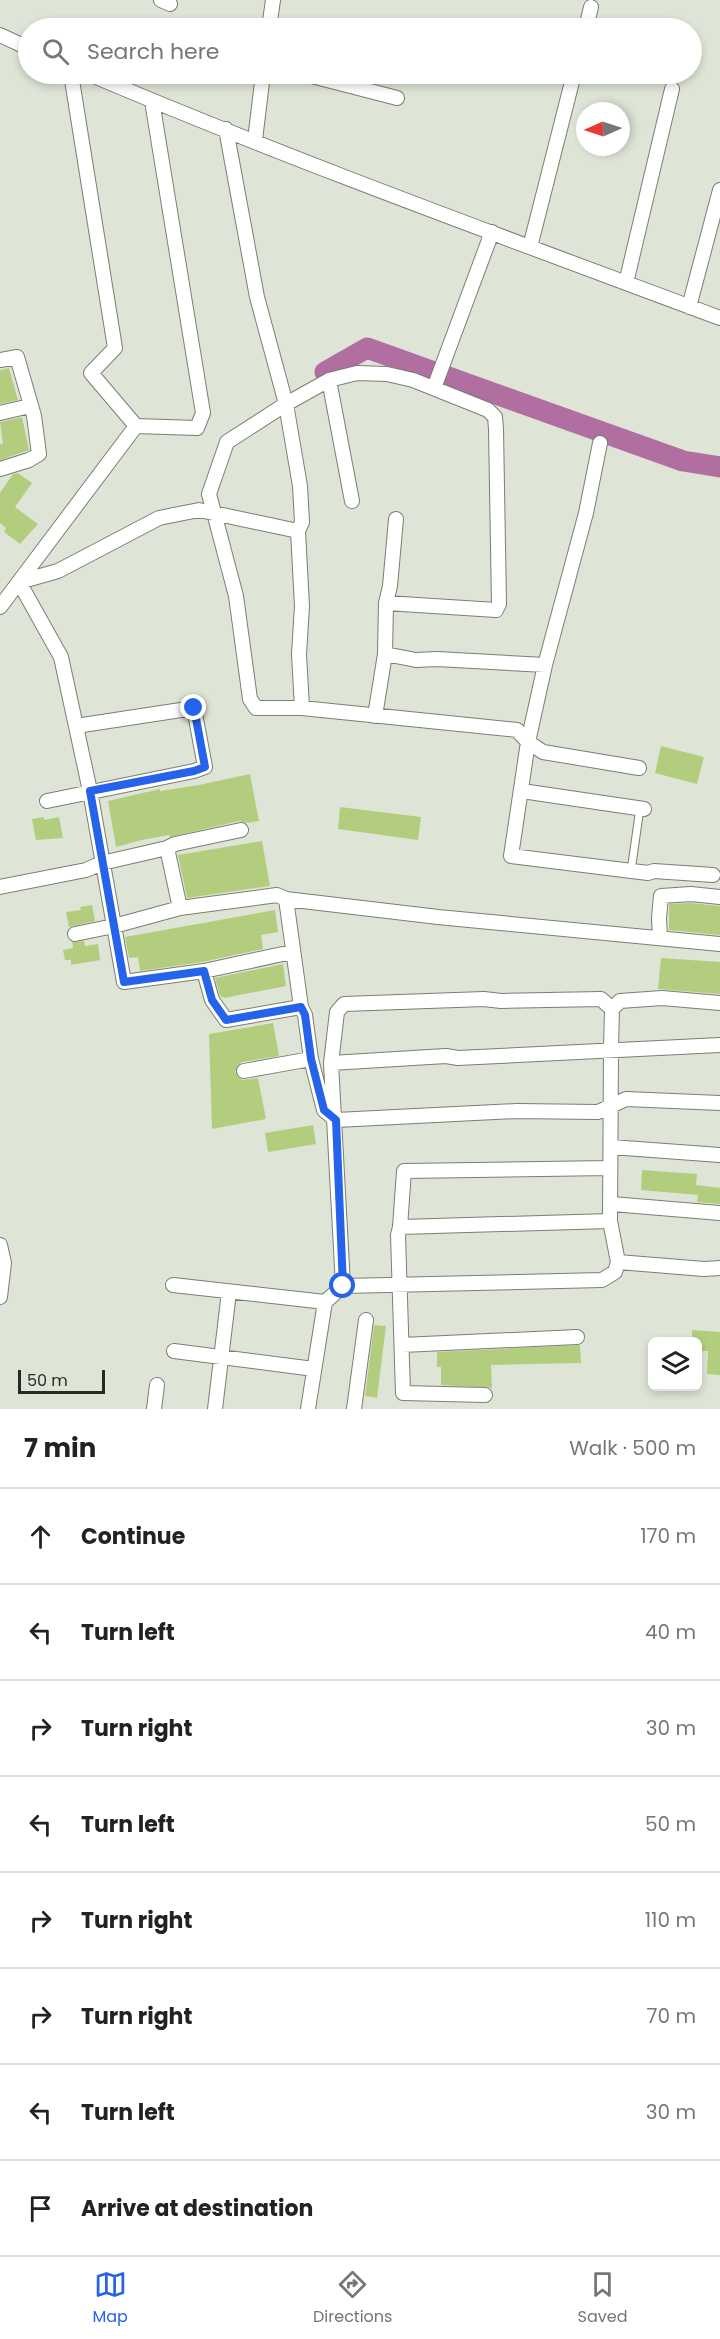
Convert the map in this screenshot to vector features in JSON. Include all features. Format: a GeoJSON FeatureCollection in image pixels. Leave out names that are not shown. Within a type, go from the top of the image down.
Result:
{"type":"FeatureCollection","features":[{"type":"Feature","properties":{"kind":"street"},"geometry":{"type":"LineString","coordinates":[[270,18],[273,0]]}},
{"type":"Feature","properties":{"kind":"street"},"geometry":{"type":"LineString","coordinates":[[588,18],[591,7]]}},
{"type":"Feature","properties":{"kind":"street"},"geometry":{"type":"LineString","coordinates":[[0,36],[18,44]]}},
{"type":"Feature","properties":{"kind":"street"},"geometry":{"type":"LineString","coordinates":[[73,84],[115,348],[91,373],[136,426],[197,428],[203,413],[152,101]]}},
{"type":"Feature","properties":{"kind":"street"},"geometry":{"type":"LineString","coordinates":[[112,84],[530,247],[720,318]]}},
{"type":"Feature","properties":{"kind":"street"},"geometry":{"type":"LineString","coordinates":[[255,140],[262,84]]}},
{"type":"Feature","properties":{"kind":"street"},"geometry":{"type":"LineString","coordinates":[[343,84],[397,98]]}},
{"type":"Feature","properties":{"kind":"street"},"geometry":{"type":"LineString","coordinates":[[530,247],[571,84]]}},
{"type":"Feature","properties":{"kind":"street"},"geometry":{"type":"LineString","coordinates":[[626,283],[672,89]]}},
{"type":"Feature","properties":{"kind":"street"},"geometry":{"type":"LineString","coordinates":[[226,129],[257,297],[286,404],[300,486],[302,522],[298,531],[302,606],[299,654],[302,708]]}},
{"type":"Feature","properties":{"kind":"street"},"geometry":{"type":"LineString","coordinates":[[689,307],[720,193]]}},
{"type":"Feature","properties":{"kind":"street"},"geometry":{"type":"LineString","coordinates":[[434,388],[492,232]]}},
{"type":"Feature","properties":{"kind":"street"},"geometry":{"type":"LineString","coordinates":[[0,360],[17,357],[34,416],[39,454],[1,472]]}},
{"type":"Feature","properties":{"kind":"street"},"geometry":{"type":"LineString","coordinates":[[386,603],[496,610],[499,604],[495,417],[488,410],[434,388],[387,374],[357,373],[330,380],[286,404],[227,442],[209,494],[216,513],[236,596],[250,699],[255,708],[302,708],[517,730],[528,742],[543,752],[639,768]]}},
{"type":"Feature","properties":{"kind":"street"},"geometry":{"type":"LineString","coordinates":[[330,380],[352,501]]}},
{"type":"Feature","properties":{"kind":"street"},"geometry":{"type":"LineString","coordinates":[[0,413],[30,406]]}},
{"type":"Feature","properties":{"kind":"street"},"geometry":{"type":"LineString","coordinates":[[0,607],[136,426]]}},
{"type":"Feature","properties":{"kind":"street"},"geometry":{"type":"LineString","coordinates":[[600,443],[586,513],[544,665],[528,742],[512,856],[631,871],[713,875]]}},
{"type":"Feature","properties":{"kind":"street"},"geometry":{"type":"LineString","coordinates":[[19,582],[58,571],[159,518],[199,510],[298,531]]}},
{"type":"Feature","properties":{"kind":"street"},"geometry":{"type":"LineString","coordinates":[[375,716],[385,654],[386,603],[396,519]]}},
{"type":"Feature","properties":{"kind":"street"},"geometry":{"type":"LineString","coordinates":[[19,582],[61,657],[90,791],[124,982],[204,971],[292,952]]}},
{"type":"Feature","properties":{"kind":"street"},"geometry":{"type":"LineString","coordinates":[[385,654],[416,660],[437,658],[544,665]]}},
{"type":"Feature","properties":{"kind":"street"},"geometry":{"type":"LineString","coordinates":[[47,801],[205,767],[194,708],[76,726]]}},
{"type":"Feature","properties":{"kind":"street"},"geometry":{"type":"LineString","coordinates":[[522,791],[642,808]]}},
{"type":"Feature","properties":{"kind":"street"},"geometry":{"type":"LineString","coordinates":[[0,887],[86,870],[102,863],[167,848],[175,844],[241,830]]}},
{"type":"Feature","properties":{"kind":"street"},"geometry":{"type":"LineString","coordinates":[[167,848],[180,908]]}},
{"type":"Feature","properties":{"kind":"street"},"geometry":{"type":"LineString","coordinates":[[660,938],[661,896],[691,894],[720,897]]}},
{"type":"Feature","properties":{"kind":"street"},"geometry":{"type":"LineString","coordinates":[[75,934],[180,908],[277,895],[286,899],[438,917],[720,944]]}},
{"type":"Feature","properties":{"kind":"street"},"geometry":{"type":"LineString","coordinates":[[286,899],[292,952],[311,1059],[324,1110],[336,1120],[516,1111],[598,1112],[626,1099],[720,1103]]}},
{"type":"Feature","properties":{"kind":"street"},"geometry":{"type":"LineString","coordinates":[[204,971],[212,1000],[226,1020],[301,1007]]}},
{"type":"Feature","properties":{"kind":"street"},"geometry":{"type":"LineString","coordinates":[[308,1409],[325,1302],[343,1286],[602,1280],[615,1272],[618,1262],[610,1221],[612,1204],[609,1168],[612,1107],[612,1009],[620,1000],[663,998],[720,1003]]}},
{"type":"Feature","properties":{"kind":"street"},"geometry":{"type":"LineString","coordinates":[[343,1286],[336,1120],[331,1063],[337,1012],[344,1004],[484,999],[501,1001],[601,999],[612,1009]]}},
{"type":"Feature","properties":{"kind":"street"},"geometry":{"type":"LineString","coordinates":[[331,1063],[720,1045]]}},
{"type":"Feature","properties":{"kind":"street"},"geometry":{"type":"LineString","coordinates":[[244,1071],[311,1059]]}},
{"type":"Feature","properties":{"kind":"street"},"geometry":{"type":"LineString","coordinates":[[610,1147],[720,1155]]}},
{"type":"Feature","properties":{"kind":"street"},"geometry":{"type":"LineString","coordinates":[[485,1395],[403,1393],[398,1234],[404,1171],[609,1168]]}},
{"type":"Feature","properties":{"kind":"street"},"geometry":{"type":"LineString","coordinates":[[612,1204],[720,1213]]}},
{"type":"Feature","properties":{"kind":"street"},"geometry":{"type":"LineString","coordinates":[[400,1227],[610,1221]]}},
{"type":"Feature","properties":{"kind":"street"},"geometry":{"type":"LineString","coordinates":[[0,1245],[4,1263],[0,1297]]}},
{"type":"Feature","properties":{"kind":"street"},"geometry":{"type":"LineString","coordinates":[[618,1262],[704,1269],[720,1268]]}},
{"type":"Feature","properties":{"kind":"street"},"geometry":{"type":"LineString","coordinates":[[173,1285],[325,1302]]}},
{"type":"Feature","properties":{"kind":"street"},"geometry":{"type":"LineString","coordinates":[[215,1409],[229,1292]]}},
{"type":"Feature","properties":{"kind":"street"},"geometry":{"type":"LineString","coordinates":[[354,1409],[366,1320]]}},
{"type":"Feature","properties":{"kind":"street"},"geometry":{"type":"LineString","coordinates":[[402,1345],[577,1337]]}},
{"type":"Feature","properties":{"kind":"street"},"geometry":{"type":"LineString","coordinates":[[174,1351],[314,1369]]}},
{"type":"Feature","properties":{"kind":"street"},"geometry":{"type":"LineString","coordinates":[[154,1409],[157,1385]]}},
{"type":"Feature","properties":{"kind":"lane"},"geometry":{"type":"LineString","coordinates":[[631,871],[642,808]]}},
{"type":"Feature","properties":{"kind":"building"},"geometry":{"type":"Polygon","coordinates":[[[9,368],[18,400],[0,404],[0,370],[9,368]]]}},
{"type":"Feature","properties":{"kind":"building"},"geometry":{"type":"Polygon","coordinates":[[[22,417],[29,450],[0,460],[0,444],[3,444],[0,422],[22,417]]]}},
{"type":"Feature","properties":{"kind":"building"},"geometry":{"type":"Polygon","coordinates":[[[18,473],[32,483],[15,507],[38,524],[20,544],[4,532],[6,528],[0,523],[0,493],[13,474],[18,473]]]}},
{"type":"Feature","properties":{"kind":"building"},"geometry":{"type":"Polygon","coordinates":[[[661,746],[704,757],[697,784],[655,773],[661,746]]]}},
{"type":"Feature","properties":{"kind":"building"},"geometry":{"type":"Polygon","coordinates":[[[250,774],[259,821],[247,823],[239,821],[116,847],[108,801],[160,789],[160,791],[199,785],[250,774]]]}},
{"type":"Feature","properties":{"kind":"building"},"geometry":{"type":"Polygon","coordinates":[[[340,807],[421,817],[418,840],[338,829],[340,807]]]}},
{"type":"Feature","properties":{"kind":"building"},"geometry":{"type":"Polygon","coordinates":[[[44,817],[44,820],[59,817],[63,838],[36,840],[32,819],[44,817]]]}},
{"type":"Feature","properties":{"kind":"building"},"geometry":{"type":"Polygon","coordinates":[[[262,841],[270,886],[187,898],[178,855],[262,841]]]}},
{"type":"Feature","properties":{"kind":"building"},"geometry":{"type":"Polygon","coordinates":[[[691,903],[720,906],[720,935],[669,930],[669,904],[691,903]]]}},
{"type":"Feature","properties":{"kind":"building"},"geometry":{"type":"Polygon","coordinates":[[[92,905],[95,921],[69,927],[66,912],[81,910],[80,907],[92,905]]]}},
{"type":"Feature","properties":{"kind":"building"},"geometry":{"type":"Polygon","coordinates":[[[275,910],[278,932],[261,935],[263,949],[202,962],[140,971],[138,957],[129,958],[125,937],[275,910]]]}},
{"type":"Feature","properties":{"kind":"building"},"geometry":{"type":"Polygon","coordinates":[[[84,941],[85,946],[98,944],[100,960],[71,965],[71,960],[65,960],[63,950],[73,948],[72,942],[84,941]]]}},
{"type":"Feature","properties":{"kind":"building"},"geometry":{"type":"Polygon","coordinates":[[[661,958],[720,962],[720,994],[658,989],[661,958]]]}},
{"type":"Feature","properties":{"kind":"building"},"geometry":{"type":"Polygon","coordinates":[[[283,964],[286,986],[224,998],[220,996],[215,978],[283,964]]]}},
{"type":"Feature","properties":{"kind":"building"},"geometry":{"type":"Polygon","coordinates":[[[273,1023],[279,1056],[242,1062],[235,1072],[242,1080],[258,1078],[266,1119],[212,1129],[209,1034],[273,1023]]]}},
{"type":"Feature","properties":{"kind":"building"},"geometry":{"type":"Polygon","coordinates":[[[313,1125],[316,1144],[268,1152],[265,1133],[313,1125]]]}},
{"type":"Feature","properties":{"kind":"building"},"geometry":{"type":"Polygon","coordinates":[[[642,1170],[697,1174],[696,1185],[720,1188],[720,1204],[697,1202],[698,1195],[641,1190],[642,1170]]]}},
{"type":"Feature","properties":{"kind":"building"},"geometry":{"type":"Polygon","coordinates":[[[374,1325],[386,1326],[377,1398],[365,1396],[374,1325]]]}},
{"type":"Feature","properties":{"kind":"building"},"geometry":{"type":"Polygon","coordinates":[[[692,1330],[720,1332],[720,1375],[707,1374],[708,1351],[702,1351],[702,1337],[692,1337],[692,1330]]]}},
{"type":"Feature","properties":{"kind":"building"},"geometry":{"type":"Polygon","coordinates":[[[580,1345],[581,1363],[491,1365],[492,1388],[441,1385],[441,1367],[437,1367],[437,1352],[580,1345]]]}},
{"type":"Feature","properties":{"kind":"waterway"},"geometry":{"type":"LineString","coordinates":[[325,372],[367,348],[683,461],[720,467]]}},
{"type":"Feature","properties":{"kind":"route"},"geometry":{"type":"LineString","coordinates":[[194,708],[205,767],[90,791],[124,982],[204,971],[212,1000],[226,1020],[301,1007],[305,1015],[311,1059],[324,1110],[336,1120],[343,1286]]}}]}
